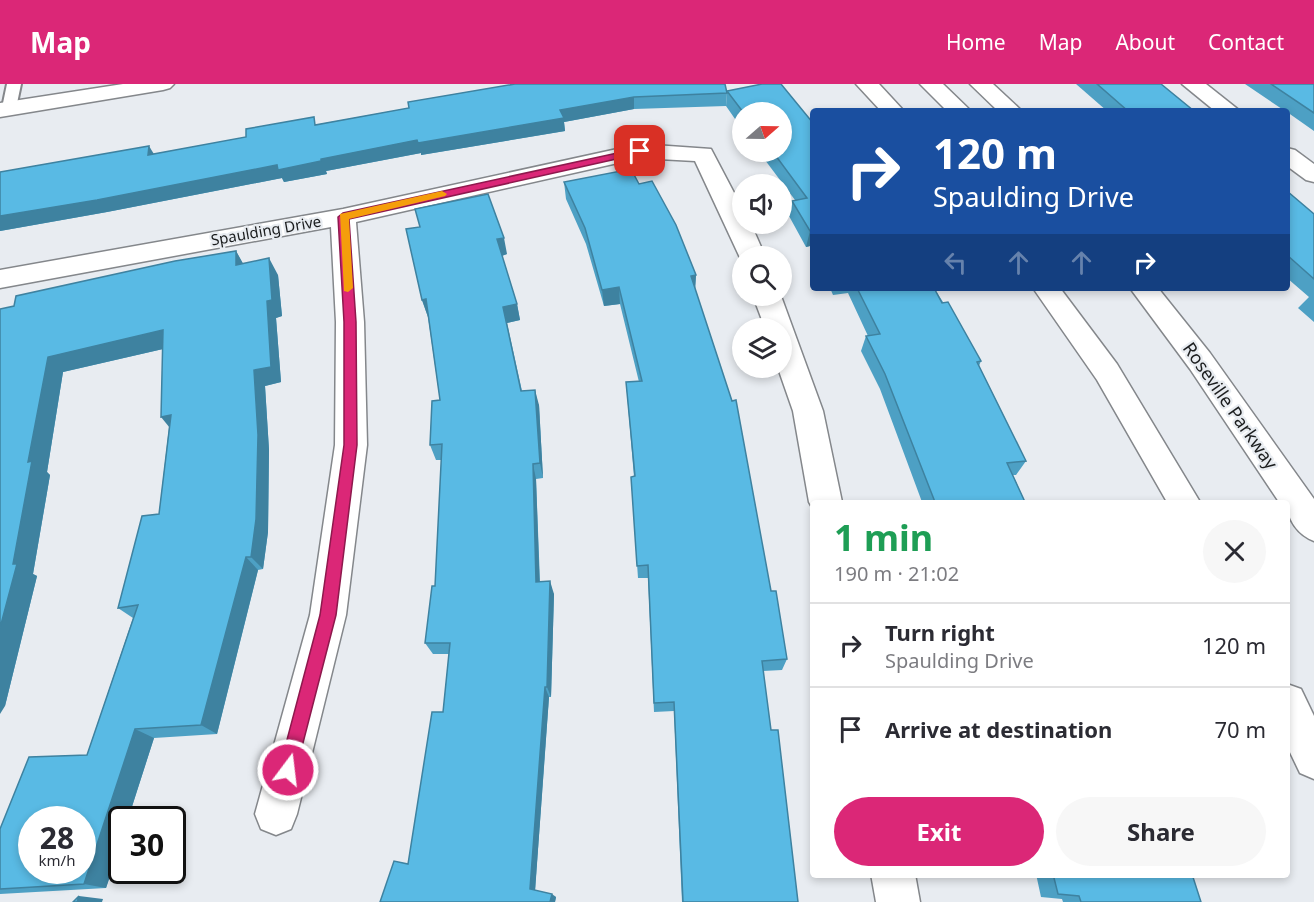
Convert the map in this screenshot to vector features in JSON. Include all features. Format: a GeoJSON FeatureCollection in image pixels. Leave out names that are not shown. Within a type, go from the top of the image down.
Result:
{"type":"FeatureCollection","features":[{"type":"Feature","properties":{"kind":"street"},"geometry":{"type":"LineString","coordinates":[[3,109],[163,84]]}},
{"type":"Feature","properties":{"kind":"street"},"geometry":{"type":"LineString","coordinates":[[867,84],[890,108]]}},
{"type":"Feature","properties":{"kind":"street"},"geometry":{"type":"LineString","coordinates":[[931,84],[957,108]]}},
{"type":"Feature","properties":{"kind":"street"},"geometry":{"type":"LineString","coordinates":[[981,84],[1008,108]]}},
{"type":"Feature","properties":{"kind":"street"},"geometry":{"type":"LineString","coordinates":[[1193,84],[1225,108]]}},
{"type":"Feature","properties":{"kind":"street","name":"Spaulding Drive"},"geometry":{"type":"LineString","coordinates":[[0,279],[343,217],[640,151],[703,154],[748,246]]}},
{"type":"Feature","properties":{"kind":"street"},"geometry":{"type":"LineString","coordinates":[[1290,157],[1314,175]]}},
{"type":"Feature","properties":{"kind":"street"},"geometry":{"type":"LineString","coordinates":[[276,814],[328,615],[351,445],[350,322],[343,217]]}},
{"type":"Feature","properties":{"kind":"street"},"geometry":{"type":"LineString","coordinates":[[1048,291],[1107,372],[1183,500]]}},
{"type":"Feature","properties":{"kind":"street","name":"Roseville Parkway"},"geometry":{"type":"LineString","coordinates":[[1145,291],[1200,361],[1314,526]]}},
{"type":"Feature","properties":{"kind":"street"},"geometry":{"type":"LineString","coordinates":[[792,365],[808,411],[826,500]]}},
{"type":"Feature","properties":{"kind":"street"},"geometry":{"type":"LineString","coordinates":[[1290,709],[1314,759]]}},
{"type":"Feature","properties":{"kind":"street"},"geometry":{"type":"LineString","coordinates":[[894,878],[898,902]]}},
{"type":"Feature","properties":{"kind":"lane"},"geometry":{"type":"LineString","coordinates":[[3,109],[14,84]]}},
{"type":"Feature","properties":{"kind":"building"},"geometry":{"type":"Polygon","coordinates":[[[515,84],[725,84],[727,93],[634,97],[560,110],[564,118],[418,143],[417,140],[278,170],[277,165],[97,200],[0,216],[0,172],[149,146],[148,155],[246,137],[246,129],[314,117],[315,125],[409,108],[408,102],[515,84]]]}},
{"type":"Feature","properties":{"kind":"building"},"geometry":{"type":"Polygon","coordinates":[[[762,84],[781,84],[810,119],[810,231],[792,201],[807,198],[792,178],[792,174],[789,174],[780,162],[792,162],[792,102],[735,102],[727,91],[762,84]]]}},
{"type":"Feature","properties":{"kind":"building"},"geometry":{"type":"Polygon","coordinates":[[[1097,84],[1161,84],[1190,108],[1125,108],[1097,84]]]}},
{"type":"Feature","properties":{"kind":"building"},"geometry":{"type":"Polygon","coordinates":[[[1271,84],[1314,84],[1314,113],[1271,84]]]}},
{"type":"Feature","properties":{"kind":"building"},"geometry":{"type":"Polygon","coordinates":[[[631,169],[639,184],[652,181],[676,225],[696,275],[691,276],[732,401],[736,400],[771,591],[776,591],[787,659],[762,661],[771,730],[778,730],[798,902],[683,902],[674,702],[654,703],[648,565],[637,566],[631,477],[635,476],[626,382],[642,381],[619,287],[602,290],[585,228],[564,182],[631,169]]]}},
{"type":"Feature","properties":{"kind":"building"},"geometry":{"type":"Polygon","coordinates":[[[488,194],[504,238],[497,239],[517,304],[503,307],[521,391],[535,390],[540,463],[533,464],[536,582],[550,581],[547,687],[545,687],[530,889],[552,894],[550,902],[380,902],[394,861],[408,864],[432,712],[443,712],[450,643],[425,643],[432,586],[435,586],[442,444],[430,445],[432,401],[440,400],[426,299],[422,300],[406,229],[420,227],[415,209],[488,194]]]}},
{"type":"Feature","properties":{"kind":"building"},"geometry":{"type":"Polygon","coordinates":[[[1290,194],[1314,214],[1314,279],[1290,258],[1290,194]]]}},
{"type":"Feature","properties":{"kind":"building"},"geometry":{"type":"Polygon","coordinates":[[[236,251],[236,265],[269,258],[272,300],[267,301],[271,367],[254,370],[258,435],[256,519],[251,557],[246,557],[201,725],[135,729],[96,848],[96,806],[18,806],[18,884],[84,884],[0,889],[0,829],[29,757],[87,755],[138,605],[118,608],[142,516],[159,514],[171,415],[161,417],[163,330],[48,357],[28,462],[32,461],[13,564],[17,564],[0,628],[0,309],[14,306],[16,296],[175,261],[236,251]]]}},
{"type":"Feature","properties":{"kind":"building"},"geometry":{"type":"Polygon","coordinates":[[[858,291],[936,291],[942,303],[948,302],[981,361],[977,362],[1026,461],[1007,463],[1024,500],[934,500],[885,374],[866,336],[880,334],[858,291]]]}},
{"type":"Feature","properties":{"kind":"building"},"geometry":{"type":"Polygon","coordinates":[[[1054,878],[1193,878],[1201,902],[1081,902],[1079,896],[1058,894],[1054,878]]]}},
{"type":"Feature","properties":{"kind":"slow traffic"},"geometry":{"type":"LineString","coordinates":[[348,288],[343,217],[442,194]]}},
{"type":"Feature","properties":{"kind":"route"},"geometry":{"type":"LineString","coordinates":[[288,770],[328,615],[351,445],[350,322],[343,217],[640,151]]}}]}
